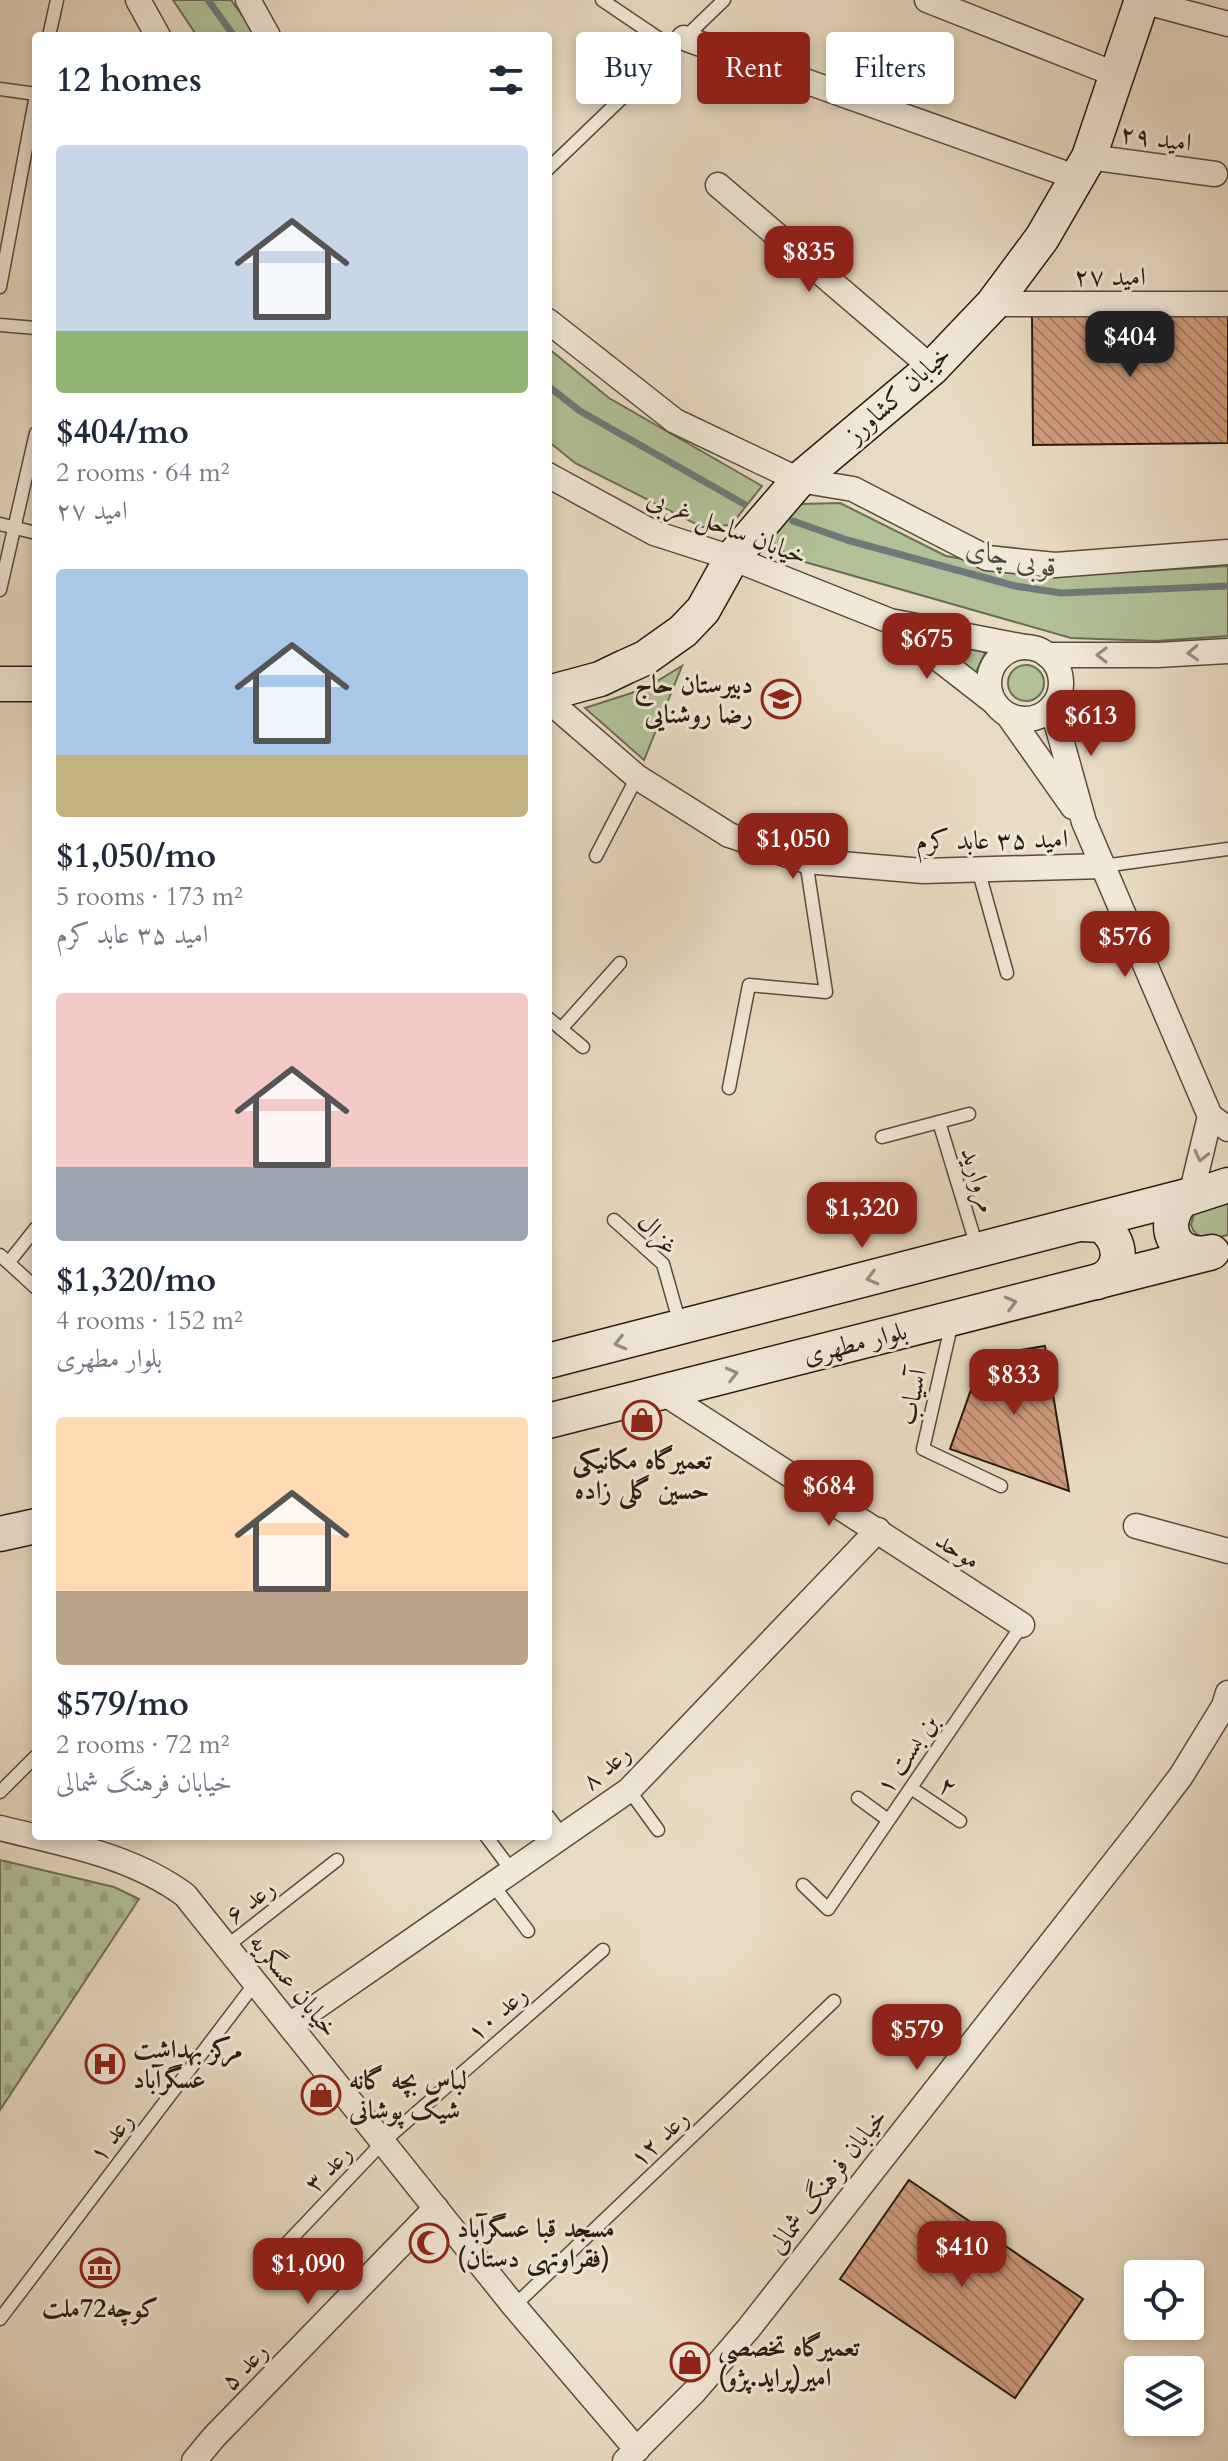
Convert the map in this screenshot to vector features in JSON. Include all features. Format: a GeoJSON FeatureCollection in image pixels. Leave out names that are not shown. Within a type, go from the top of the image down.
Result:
{"type":"FeatureCollection","features":[{"type":"Feature","properties":{"kind":"main road","name":"خیابان کشاورز"},"geometry":{"type":"LineString","coordinates":[[552,692],[600,679],[645,658],[683,631],[703,610],[732,558],[799,480],[932,368],[993,304],[1042,238],[1084,167],[1142,0]]}},
{"type":"Feature","properties":{"kind":"main road"},"geometry":{"type":"LineString","coordinates":[[0,684],[32,684]]}},
{"type":"Feature","properties":{"kind":"main road"},"geometry":{"type":"LineString","coordinates":[[552,1360],[1228,1185]]}},
{"type":"Feature","properties":{"kind":"main road"},"geometry":{"type":"LineString","coordinates":[[1191,1195],[1182,1200],[1171,1217],[1173,1238],[1188,1253],[1222,1256]]}},
{"type":"Feature","properties":{"kind":"main road"},"geometry":{"type":"LineString","coordinates":[[1082,1224],[1101,1225],[1116,1240],[1119,1250],[1114,1270],[1107,1278],[1097,1282]]}},
{"type":"Feature","properties":{"kind":"main road","name":"بلوار مطهری"},"geometry":{"type":"LineString","coordinates":[[552,1420],[1097,1282],[1222,1256]]}},
{"type":"Feature","properties":{"kind":"main road"},"geometry":{"type":"LineString","coordinates":[[0,1534],[32,1527]]}},
{"type":"Feature","properties":{"kind":"street"},"geometry":{"type":"LineString","coordinates":[[138,0],[156,32]]}},
{"type":"Feature","properties":{"kind":"street"},"geometry":{"type":"LineString","coordinates":[[248,0],[266,32]]}},
{"type":"Feature","properties":{"kind":"street"},"geometry":{"type":"LineString","coordinates":[[927,0],[1117,75]]}},
{"type":"Feature","properties":{"kind":"street"},"geometry":{"type":"LineString","coordinates":[[1142,0],[1228,24]]}},
{"type":"Feature","properties":{"kind":"street","name":"امید ۲۹"},"geometry":{"type":"LineString","coordinates":[[681,44],[1084,167],[1215,174]]}},
{"type":"Feature","properties":{"kind":"street"},"geometry":{"type":"LineString","coordinates":[[718,185],[932,368]]}},
{"type":"Feature","properties":{"kind":"street","name":"امید ۲۷"},"geometry":{"type":"LineString","coordinates":[[993,304],[1228,304]]}},
{"type":"Feature","properties":{"kind":"street"},"geometry":{"type":"LineString","coordinates":[[552,324],[675,421],[799,480],[853,489],[987,558],[1055,565],[1228,552]]}},
{"type":"Feature","properties":{"kind":"street","name":"خیابان ساحل غربی"},"geometry":{"type":"LineString","coordinates":[[552,477],[654,533],[732,558],[890,621],[1036,651],[1157,655],[1228,651]]}},
{"type":"Feature","properties":{"kind":"street","name":"خیابان ساحل غربی"},"geometry":{"type":"LineString","coordinates":[[890,621],[1001,709],[1084,822]]}},
{"type":"Feature","properties":{"kind":"street"},"geometry":{"type":"LineString","coordinates":[[1036,651],[1060,674],[1061,686],[1052,707],[1036,717],[1017,718],[1001,709],[989,692],[991,670],[1004,653],[1036,651]]}},
{"type":"Feature","properties":{"kind":"street","name":"امید ۳۵ عابد کرم"},"geometry":{"type":"LineString","coordinates":[[552,703],[637,777],[729,835],[806,861],[923,871],[1103,866]]}},
{"type":"Feature","properties":{"kind":"street"},"geometry":{"type":"LineString","coordinates":[[1052,707],[1084,822],[1219,1122],[1191,1195]]}},
{"type":"Feature","properties":{"kind":"street","name":"موحد"},"geometry":{"type":"LineString","coordinates":[[662,1392],[1022,1625]]}},
{"type":"Feature","properties":{"kind":"street"},"geometry":{"type":"LineString","coordinates":[[1136,1526],[1228,1551]]}},
{"type":"Feature","properties":{"kind":"street","name":"رعد ۸"},"geometry":{"type":"LineString","coordinates":[[555,1826],[629,1790],[878,1530]]}},
{"type":"Feature","properties":{"kind":"street","name":"خیابان فرهنگ شمالی"},"geometry":{"type":"LineString","coordinates":[[631,2456],[694,2392],[749,2328],[1143,1826],[1181,1776],[1224,1706],[1228,1693]]}},
{"type":"Feature","properties":{"kind":"street","name":"خیابان عسگریه"},"geometry":{"type":"LineString","coordinates":[[0,1828],[32,1833]]}},
{"type":"Feature","properties":{"kind":"street","name":"رعد ۸"},"geometry":{"type":"LineString","coordinates":[[290,2025],[503,1878],[541,1840]]}},
{"type":"Feature","properties":{"kind":"street","name":"خیابان عسگریه"},"geometry":{"type":"LineString","coordinates":[[85,1842],[169,1882],[194,1904],[631,2456]]}},
{"type":"Feature","properties":{"kind":"street","name":"رعد ۵"},"geometry":{"type":"LineString","coordinates":[[194,2461],[436,2208]]}},
{"type":"Feature","properties":{"kind":"lane"},"geometry":{"type":"LineString","coordinates":[[50,32],[57,0]]}},
{"type":"Feature","properties":{"kind":"lane"},"geometry":{"type":"LineString","coordinates":[[602,0],[659,32]]}},
{"type":"Feature","properties":{"kind":"lane"},"geometry":{"type":"LineString","coordinates":[[681,41],[724,0]]}},
{"type":"Feature","properties":{"kind":"lane"},"geometry":{"type":"LineString","coordinates":[[0,89],[32,94]]}},
{"type":"Feature","properties":{"kind":"lane"},"geometry":{"type":"LineString","coordinates":[[552,165],[616,104]]}},
{"type":"Feature","properties":{"kind":"lane"},"geometry":{"type":"LineString","coordinates":[[0,287],[31,160]]}},
{"type":"Feature","properties":{"kind":"lane"},"geometry":{"type":"LineString","coordinates":[[0,325],[32,328]]}},
{"type":"Feature","properties":{"kind":"lane"},"geometry":{"type":"LineString","coordinates":[[0,590],[7,525],[32,446]]}},
{"type":"Feature","properties":{"kind":"lane"},"geometry":{"type":"LineString","coordinates":[[7,525],[32,532]]}},
{"type":"Feature","properties":{"kind":"lane"},"geometry":{"type":"LineString","coordinates":[[596,856],[637,777]]}},
{"type":"Feature","properties":{"kind":"lane"},"geometry":{"type":"LineString","coordinates":[[1103,866],[1228,849]]}},
{"type":"Feature","properties":{"kind":"lane"},"geometry":{"type":"LineString","coordinates":[[729,1088],[749,985],[826,992],[806,861]]}},
{"type":"Feature","properties":{"kind":"lane"},"geometry":{"type":"LineString","coordinates":[[978,869],[1007,973]]}},
{"type":"Feature","properties":{"kind":"lane"},"geometry":{"type":"LineString","coordinates":[[561,1029],[620,963]]}},
{"type":"Feature","properties":{"kind":"lane"},"geometry":{"type":"LineString","coordinates":[[552,1021],[583,1047]]}},
{"type":"Feature","properties":{"kind":"lane"},"geometry":{"type":"LineString","coordinates":[[882,1137],[969,1114]]}},
{"type":"Feature","properties":{"kind":"lane","name":"مروارید"},"geometry":{"type":"LineString","coordinates":[[939,1122],[977,1251]]}},
{"type":"Feature","properties":{"kind":"lane","name":"غزال"},"geometry":{"type":"LineString","coordinates":[[614,1220],[663,1264],[681,1327]]}},
{"type":"Feature","properties":{"kind":"lane"},"geometry":{"type":"LineString","coordinates":[[32,1232],[4,1258],[32,1284]]}},
{"type":"Feature","properties":{"kind":"lane","name":"آسیاب"},"geometry":{"type":"LineString","coordinates":[[953,1318],[923,1449],[1001,1486]]}},
{"type":"Feature","properties":{"kind":"lane","name":"بن بست ۱"},"geometry":{"type":"LineString","coordinates":[[803,1885],[828,1909],[1022,1625]]}},
{"type":"Feature","properties":{"kind":"lane"},"geometry":{"type":"LineString","coordinates":[[0,1792],[32,1760]]}},
{"type":"Feature","properties":{"kind":"lane","name":"۲"},"geometry":{"type":"LineString","coordinates":[[911,1788],[960,1821]]}},
{"type":"Feature","properties":{"kind":"lane"},"geometry":{"type":"LineString","coordinates":[[629,1790],[658,1830]]}},
{"type":"Feature","properties":{"kind":"lane"},"geometry":{"type":"LineString","coordinates":[[858,1798],[888,1820]]}},
{"type":"Feature","properties":{"kind":"lane"},"geometry":{"type":"LineString","coordinates":[[488,1840],[528,1931]]}},
{"type":"Feature","properties":{"kind":"lane","name":"رعد ۶"},"geometry":{"type":"LineString","coordinates":[[227,1946],[337,1860]]}},
{"type":"Feature","properties":{"kind":"lane","name":"رعد ۱۰"},"geometry":{"type":"LineString","coordinates":[[383,2142],[603,1950]]}},
{"type":"Feature","properties":{"kind":"lane","name":"رعد ۱"},"geometry":{"type":"LineString","coordinates":[[0,2319],[256,1982]]}},
{"type":"Feature","properties":{"kind":"lane","name":"رعد ۱۲"},"geometry":{"type":"LineString","coordinates":[[514,2306],[834,2001]]}},
{"type":"Feature","properties":{"kind":"lane","name":"رعد ۳"},"geometry":{"type":"LineString","coordinates":[[271,2260],[383,2142]]}},
{"type":"Feature","properties":{"kind":"green space"},"geometry":{"type":"Polygon","coordinates":[[[173,0],[231,0],[254,32],[194,32],[173,0]]]}},
{"type":"Feature","properties":{"kind":"green space"},"geometry":{"type":"Polygon","coordinates":[[[552,351],[609,398],[762,486],[731,525],[702,527],[575,463],[552,444],[552,351]]]}},
{"type":"Feature","properties":{"kind":"green space"},"geometry":{"type":"Polygon","coordinates":[[[840,503],[946,556],[1060,576],[1228,566],[1228,636],[1156,641],[1071,638],[791,558],[771,541],[800,504],[840,503]]]}},
{"type":"Feature","properties":{"kind":"green space"},"geometry":{"type":"Polygon","coordinates":[[[937,640],[986,651],[975,674],[937,640]]]}},
{"type":"Feature","properties":{"kind":"green space"},"geometry":{"type":"Polygon","coordinates":[[[1026,665],[1039,670],[1044,683],[1039,696],[1026,701],[1013,696],[1008,683],[1013,670],[1026,665]]]}},
{"type":"Feature","properties":{"kind":"green space"},"geometry":{"type":"Polygon","coordinates":[[[682,666],[644,760],[585,708],[644,689],[682,666]]]}},
{"type":"Feature","properties":{"kind":"green space"},"geometry":{"type":"Polygon","coordinates":[[[1228,1200],[1228,1235],[1201,1237],[1193,1230],[1191,1225],[1195,1210],[1228,1200]]]}},
{"type":"Feature","properties":{"kind":"green space"},"geometry":{"type":"Polygon","coordinates":[[[0,1860],[114,1887],[139,1899],[0,2110],[0,1860]]]}},
{"type":"Feature","properties":{"kind":"building"},"geometry":{"type":"Polygon","coordinates":[[[1228,313],[1228,443],[1033,445],[1032,315],[1228,313]]]}},
{"type":"Feature","properties":{"kind":"building"},"geometry":{"type":"Polygon","coordinates":[[[1045,1346],[1069,1491],[950,1449],[983,1356],[1045,1346]]]}},
{"type":"Feature","properties":{"kind":"building"},"geometry":{"type":"Polygon","coordinates":[[[909,2180],[1083,2299],[1015,2398],[840,2279],[909,2180]]]}},
{"type":"Feature","properties":{"kind":"waterway","name":"قوبی چای"},"geometry":{"type":"LineString","coordinates":[[208,0],[231,32]]}},
{"type":"Feature","properties":{"kind":"waterway","name":"قوبی چای"},"geometry":{"type":"LineString","coordinates":[[552,389],[580,411],[744,504]]}},
{"type":"Feature","properties":{"kind":"waterway","name":"قوبی چای"},"geometry":{"type":"LineString","coordinates":[[793,521],[847,540],[1015,586],[1061,593],[1228,586]]}},
{"type":"Feature","properties":{"kind":"place","name":"دبیرستان حاج رضا روشنایی"},"geometry":{"type":"Point","coordinates":[781,699]}},
{"type":"Feature","properties":{"kind":"place","name":"تعمیرگاه مکانیکی حسین گلی زاده"},"geometry":{"type":"Point","coordinates":[642,1420]}},
{"type":"Feature","properties":{"kind":"place","name":"مرکز بهداشت عسگرآباد"},"geometry":{"type":"Point","coordinates":[105,2064]}},
{"type":"Feature","properties":{"kind":"place","name":"لباس بچه گانه شیک پوشانی"},"geometry":{"type":"Point","coordinates":[321,2095]}},
{"type":"Feature","properties":{"kind":"place","name":"مسجد قبا عسگرآباد (فقراوتهی دستان)"},"geometry":{"type":"Point","coordinates":[429,2243]}},
{"type":"Feature","properties":{"kind":"place","name":"کوچه72ملت"},"geometry":{"type":"Point","coordinates":[100,2268]}},
{"type":"Feature","properties":{"kind":"place","name":"تعمیرگاه تخصصی امیر(پراید.پژو)"},"geometry":{"type":"Point","coordinates":[690,2362]}}]}
